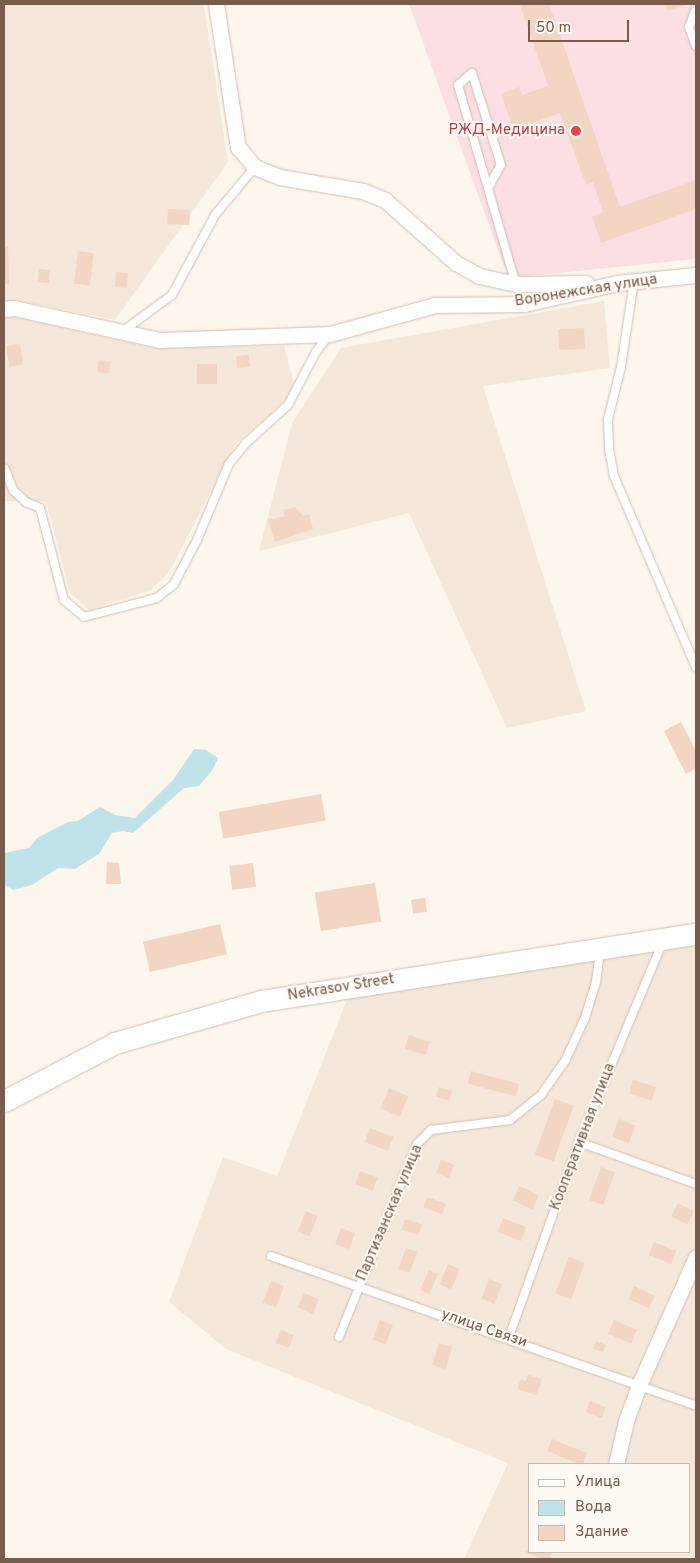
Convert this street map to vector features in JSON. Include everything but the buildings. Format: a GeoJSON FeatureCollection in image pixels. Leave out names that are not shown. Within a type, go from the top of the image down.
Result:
{"type":"FeatureCollection","features":[{"type":"Feature","properties":{"kind":"main road","name":"Nekrasov Street"},"geometry":{"type":"LineString","coordinates":[[4,1101],[115,1043],[261,1001],[600,947],[664,940],[696,934]]}},
{"type":"Feature","properties":{"kind":"street"},"geometry":{"type":"LineString","coordinates":[[216,4],[238,147],[254,167],[280,177],[363,191],[385,200],[456,263],[479,276],[516,284],[617,283]]}},
{"type":"Feature","properties":{"kind":"street","name":"Воронежская улица"},"geometry":{"type":"LineString","coordinates":[[4,309],[14,308],[159,340],[330,334],[435,305],[524,304],[617,283],[696,275]]}},
{"type":"Feature","properties":{"kind":"street"},"geometry":{"type":"LineString","coordinates":[[616,1463],[626,1421],[639,1386],[696,1257]]}},
{"type":"Feature","properties":{"kind":"lane"},"geometry":{"type":"LineString","coordinates":[[696,9],[689,27],[696,46]]}},
{"type":"Feature","properties":{"kind":"lane"},"geometry":{"type":"LineString","coordinates":[[488,188],[501,165],[472,73],[458,85],[488,188],[516,284]]}},
{"type":"Feature","properties":{"kind":"lane"},"geometry":{"type":"LineString","coordinates":[[122,332],[172,295],[215,215],[254,167]]}},
{"type":"Feature","properties":{"kind":"lane"},"geometry":{"type":"LineString","coordinates":[[634,281],[621,367],[608,419],[609,450],[614,476],[696,667]]}},
{"type":"Feature","properties":{"kind":"lane"},"geometry":{"type":"LineString","coordinates":[[6,469],[13,490],[26,502],[40,508],[64,600],[70,606],[84,617],[157,598],[178,575],[229,464],[246,443],[288,405],[316,352],[330,334]]}},
{"type":"Feature","properties":{"kind":"lane","name":"Кооперативная улица"},"geometry":{"type":"LineString","coordinates":[[508,1337],[579,1142],[664,940]]}},
{"type":"Feature","properties":{"kind":"lane","name":"Партизанская улица"},"geometry":{"type":"LineString","coordinates":[[339,1337],[417,1144],[431,1130],[510,1120],[546,1088],[565,1061],[585,1018],[596,981],[600,947]]}},
{"type":"Feature","properties":{"kind":"lane"},"geometry":{"type":"LineString","coordinates":[[579,1142],[696,1184]]}},
{"type":"Feature","properties":{"kind":"lane","name":"улица Связи"},"geometry":{"type":"LineString","coordinates":[[271,1256],[508,1337],[696,1406]]}},
{"type":"Feature","properties":{"kind":"shaded area"},"geometry":{"type":"Polygon","coordinates":[[[4,4],[204,4],[228,162],[115,320],[17,300],[4,301],[4,4]]]}},
{"type":"Feature","properties":{"kind":"shaded area","name":"РЖД-Медицина"},"geometry":{"type":"Polygon","coordinates":[[[409,4],[696,4],[696,259],[508,278],[409,4]]]}},
{"type":"Feature","properties":{"kind":"shaded area"},"geometry":{"type":"Polygon","coordinates":[[[604,301],[610,368],[483,386],[586,711],[507,728],[409,513],[259,551],[292,423],[341,348],[604,301]]]}},
{"type":"Feature","properties":{"kind":"shaded area"},"geometry":{"type":"Polygon","coordinates":[[[4,317],[15,317],[155,348],[284,346],[296,390],[234,446],[170,571],[151,590],[89,610],[70,593],[46,502],[4,501],[4,317]]]}},
{"type":"Feature","properties":{"kind":"shaded area"},"geometry":{"type":"Polygon","coordinates":[[[696,945],[696,1559],[464,1559],[508,1463],[226,1349],[169,1302],[223,1157],[277,1176],[349,995],[696,945]]]}},
{"type":"Feature","properties":{"kind":"water"},"geometry":{"type":"Polygon","coordinates":[[[194,749],[206,750],[218,758],[213,769],[199,786],[184,788],[133,833],[123,831],[112,833],[99,854],[75,869],[58,868],[32,885],[14,890],[4,885],[4,853],[29,848],[37,838],[68,822],[78,821],[100,807],[115,815],[135,818],[173,780],[194,749]]]}},
{"type":"Feature","properties":{"kind":"place","name":"РЖД-Медицина"},"geometry":{"type":"Point","coordinates":[576,131]}}]}
